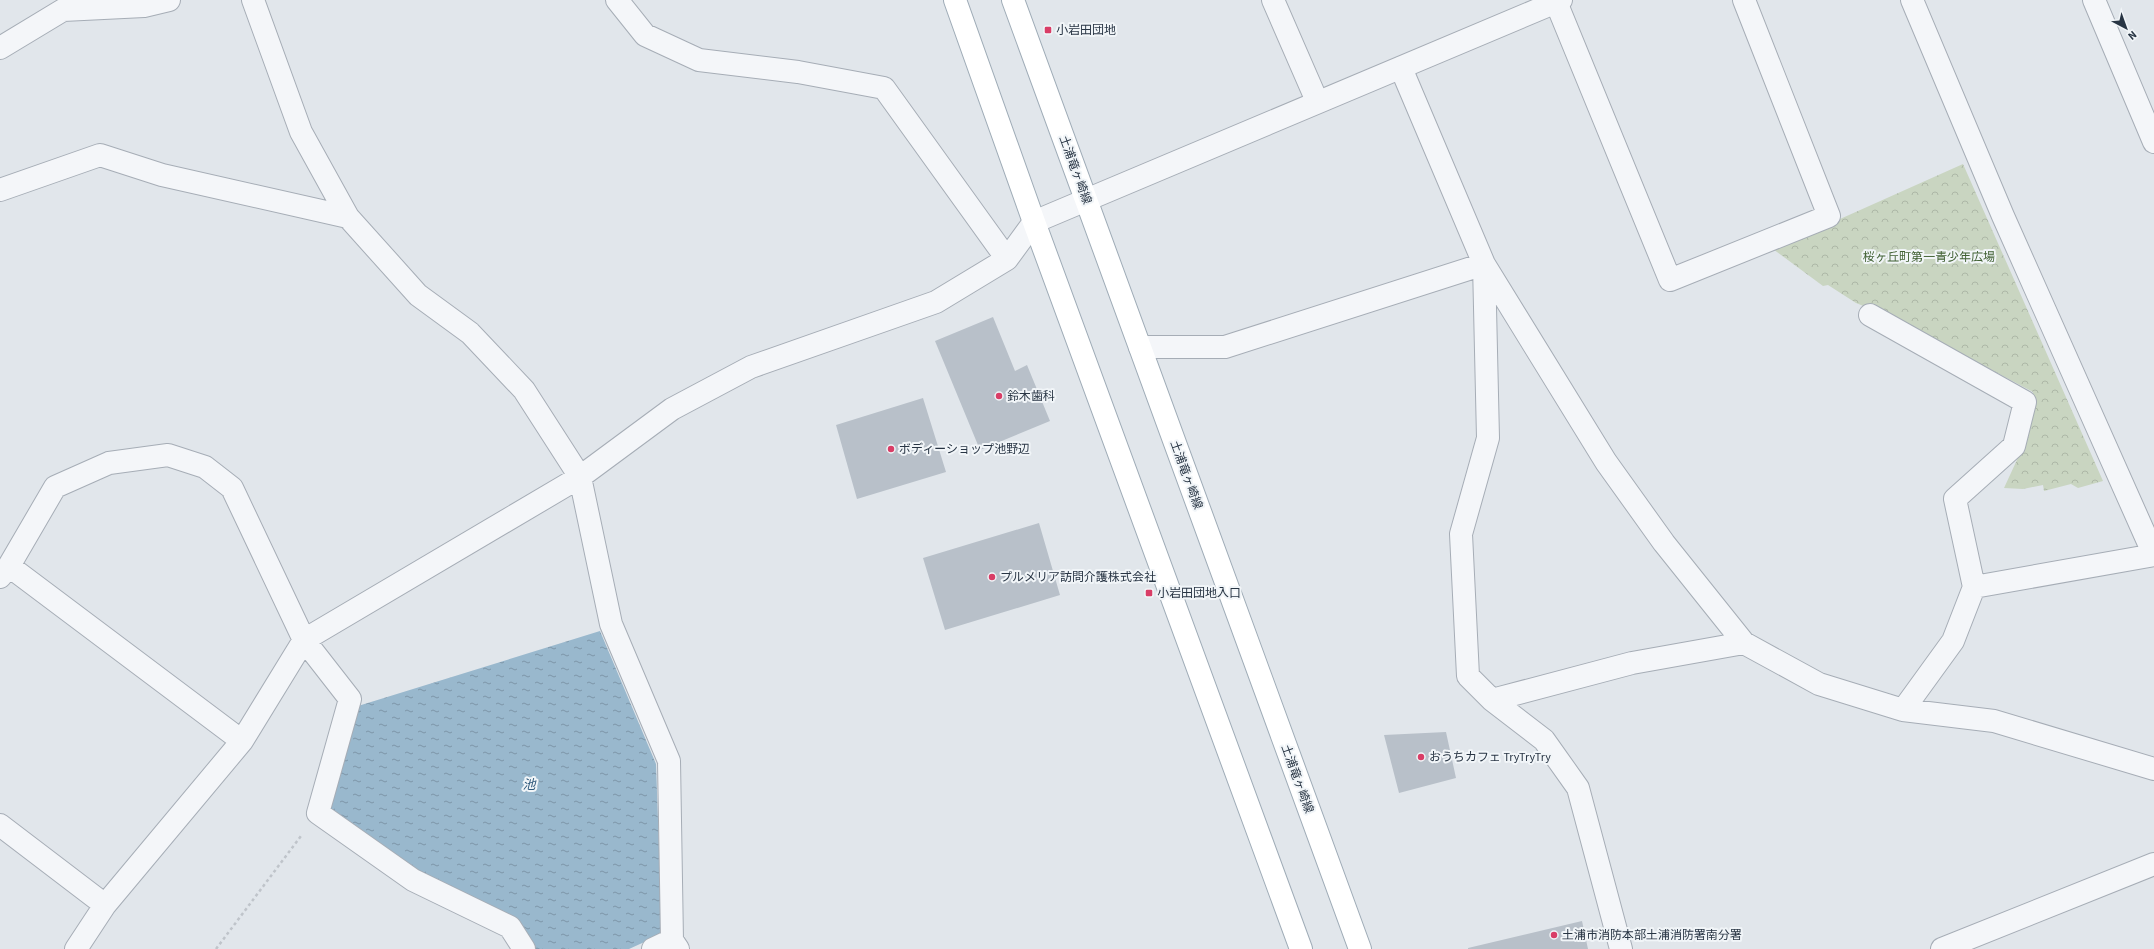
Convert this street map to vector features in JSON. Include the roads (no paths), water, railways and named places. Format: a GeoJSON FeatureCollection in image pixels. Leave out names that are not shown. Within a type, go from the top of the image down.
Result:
{"type":"FeatureCollection","features":[{"type":"Feature","properties":{"kind":"main road"},"geometry":{"type":"LineString","coordinates":[[955,0],[1034,222],[1301,949]]}},
{"type":"Feature","properties":{"kind":"main road","name":"土浦竜ヶ崎線"},"geometry":{"type":"LineString","coordinates":[[1013,0],[1360,949]]}},
{"type":"Feature","properties":{"kind":"street"},"geometry":{"type":"LineString","coordinates":[[0,48],[63,10],[144,6],[169,0]]}},
{"type":"Feature","properties":{"kind":"street"},"geometry":{"type":"LineString","coordinates":[[253,0],[301,132],[348,217],[418,295],[470,333],[524,390],[580,477],[611,624],[668,761],[675,945],[652,949]]}},
{"type":"Feature","properties":{"kind":"street"},"geometry":{"type":"LineString","coordinates":[[617,0],[645,35],[699,60],[798,72],[884,88],[1007,259]]}},
{"type":"Feature","properties":{"kind":"street"},"geometry":{"type":"LineString","coordinates":[[1273,0],[1317,101]]}},
{"type":"Feature","properties":{"kind":"street"},"geometry":{"type":"LineString","coordinates":[[76,949],[105,905],[242,741],[304,640],[580,477],[672,409],[751,367],[936,302],[1007,259],[1034,222],[1317,101],[1402,68],[1558,1],[1670,280],[1829,216],[1744,0]]}},
{"type":"Feature","properties":{"kind":"street"},"geometry":{"type":"LineString","coordinates":[[1912,0],[2003,216],[2154,555],[1974,587]]}},
{"type":"Feature","properties":{"kind":"street"},"geometry":{"type":"LineString","coordinates":[[2094,0],[2154,142]]}},
{"type":"Feature","properties":{"kind":"street"},"geometry":{"type":"LineString","coordinates":[[1402,68],[1484,264],[1606,462],[1664,543],[1744,643],[1819,684],[1903,710],[1994,721],[2154,769]]}},
{"type":"Feature","properties":{"kind":"street"},"geometry":{"type":"LineString","coordinates":[[0,190],[100,156],[162,175],[348,217]]}},
{"type":"Feature","properties":{"kind":"street"},"geometry":{"type":"LineString","coordinates":[[1140,347],[1225,347],[1484,264]]}},
{"type":"Feature","properties":{"kind":"street"},"geometry":{"type":"LineString","coordinates":[[1484,264],[1488,438],[1462,534],[1468,676],[1492,700],[1544,740],[1578,788],[1621,949]]}},
{"type":"Feature","properties":{"kind":"street"},"geometry":{"type":"LineString","coordinates":[[1870,315],[2025,402],[2014,446],[1955,499],[1974,587],[1953,641],[1903,710]]}},
{"type":"Feature","properties":{"kind":"street"},"geometry":{"type":"LineString","coordinates":[[242,741],[5,571],[54,487],[108,463],[168,455],[205,468],[232,488],[304,640],[350,699],[318,813],[413,880],[510,926],[524,949]]}},
{"type":"Feature","properties":{"kind":"street"},"geometry":{"type":"LineString","coordinates":[[1492,700],[1632,663],[1744,643]]}},
{"type":"Feature","properties":{"kind":"street"},"geometry":{"type":"LineString","coordinates":[[0,825],[105,905]]}},
{"type":"Feature","properties":{"kind":"street"},"geometry":{"type":"LineString","coordinates":[[1942,949],[2154,864]]}},
{"type":"Feature","properties":{"kind":"water","name":"池"},"geometry":{"type":"Polygon","coordinates":[[[600,631],[656,764],[662,934],[629,949],[536,949],[518,920],[418,870],[326,809],[358,706],[600,631]]]}},
{"type":"Feature","properties":{"kind":"place","name":"小岩田団地"},"geometry":{"type":"Point","coordinates":[1048,30]}},
{"type":"Feature","properties":{"kind":"place","name":"鈴木歯科"},"geometry":{"type":"Point","coordinates":[999,396]}},
{"type":"Feature","properties":{"kind":"place","name":"ボディーショップ池野辺"},"geometry":{"type":"Point","coordinates":[891,449]}},
{"type":"Feature","properties":{"kind":"place","name":"プルメリア訪問介護株式会社"},"geometry":{"type":"Point","coordinates":[992,577]}},
{"type":"Feature","properties":{"kind":"place","name":"小岩田団地入口"},"geometry":{"type":"Point","coordinates":[1149,593]}},
{"type":"Feature","properties":{"kind":"place","name":"おうちカフェ TryTryTry"},"geometry":{"type":"Point","coordinates":[1421,757]}},
{"type":"Feature","properties":{"kind":"place","name":"土浦市消防本部土浦消防署南分署"},"geometry":{"type":"Point","coordinates":[1554,935]}},
{"type":"Feature","properties":{"kind":"park label","name":"桜ヶ丘町第一青少年広場"},"geometry":{"type":"Point","coordinates":[1929,257]}}]}
